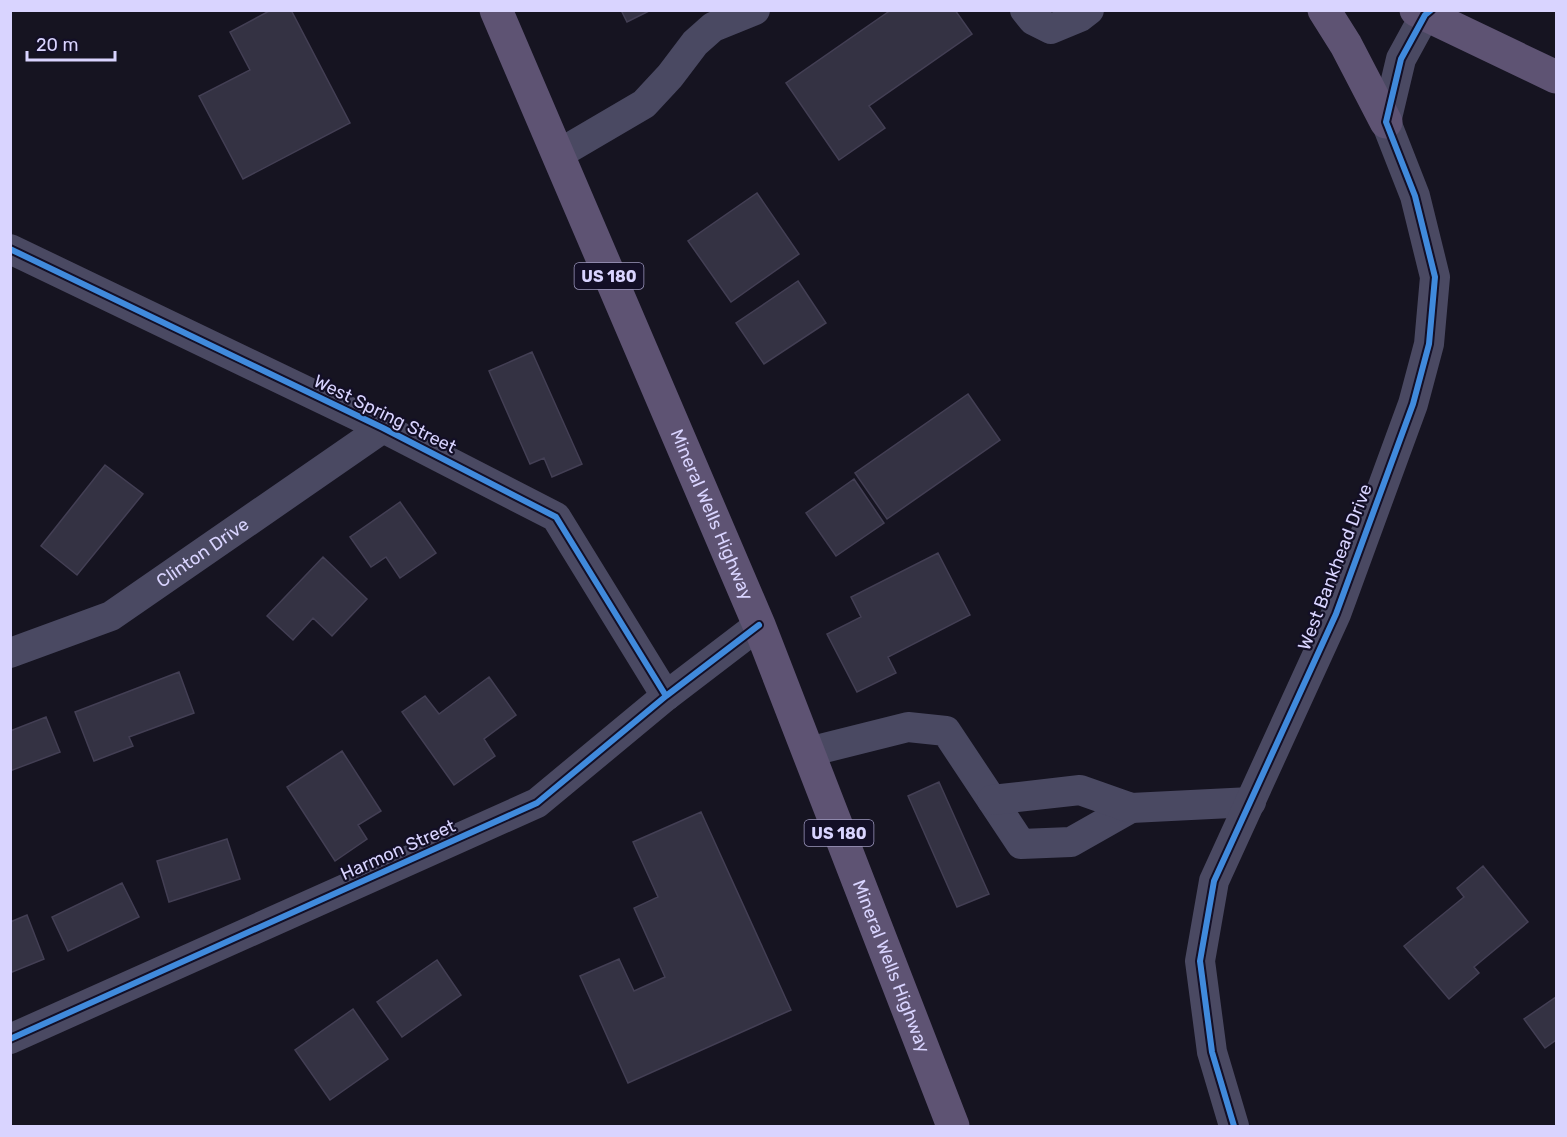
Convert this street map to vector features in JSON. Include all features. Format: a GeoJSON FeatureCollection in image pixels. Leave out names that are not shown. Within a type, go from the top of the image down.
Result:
{"type":"FeatureCollection","features":[{"type":"Feature","properties":{"kind":"main road","name":"Mineral Wells Highway"},"geometry":{"type":"LineString","coordinates":[[495,10],[759,625],[952,1126]]}},
{"type":"Feature","properties":{"kind":"main road"},"geometry":{"type":"LineString","coordinates":[[1324,10],[1346,45],[1386,122]]}},
{"type":"Feature","properties":{"kind":"main road"},"geometry":{"type":"LineString","coordinates":[[1424,12],[1557,77]]}},
{"type":"Feature","properties":{"kind":"street"},"geometry":{"type":"LineString","coordinates":[[557,155],[644,104],[670,76],[695,43],[713,27],[755,10]]}},
{"type":"Feature","properties":{"kind":"street"},"geometry":{"type":"LineString","coordinates":[[1025,10],[1033,20],[1051,29],[1080,17],[1089,10]]}},
{"type":"Feature","properties":{"kind":"street"},"geometry":{"type":"LineString","coordinates":[[1386,122],[1401,59],[1424,12]]}},
{"type":"Feature","properties":{"kind":"street","name":"West Bankhead Drive"},"geometry":{"type":"LineString","coordinates":[[1234,1126],[1212,1052],[1200,961],[1214,881],[1336,614],[1413,404],[1429,344],[1435,277],[1414,196],[1386,122]]}},
{"type":"Feature","properties":{"kind":"street","name":"West Spring Street"},"geometry":{"type":"LineString","coordinates":[[10,249],[383,428],[556,517],[666,696]]}},
{"type":"Feature","properties":{"kind":"street","name":"Clinton Drive"},"geometry":{"type":"LineString","coordinates":[[10,653],[111,616],[383,428]]}},
{"type":"Feature","properties":{"kind":"street","name":"Harmon Street"},"geometry":{"type":"LineString","coordinates":[[10,1039],[537,803],[666,696],[759,625]]}},
{"type":"Feature","properties":{"kind":"street"},"geometry":{"type":"LineString","coordinates":[[808,752],[908,727],[946,731],[1021,844],[1071,843],[1131,808]]}},
{"type":"Feature","properties":{"kind":"street"},"geometry":{"type":"LineString","coordinates":[[992,800],[1080,790],[1131,808],[1251,802]]}},
{"type":"Feature","properties":{"kind":"building"},"geometry":{"type":"Polygon","coordinates":[[[271,10],[291,10],[350,123],[243,179],[199,96],[250,70],[230,32],[271,10]]]}},
{"type":"Feature","properties":{"kind":"building"},"geometry":{"type":"Polygon","coordinates":[[[621,10],[651,10],[627,22],[621,10]]]}},
{"type":"Feature","properties":{"kind":"building"},"geometry":{"type":"Polygon","coordinates":[[[891,10],[955,10],[972,34],[869,106],[885,128],[839,160],[786,83],[891,10]]]}},
{"type":"Feature","properties":{"kind":"building"},"geometry":{"type":"Polygon","coordinates":[[[757,193],[799,254],[731,302],[688,241],[757,193]]]}},
{"type":"Feature","properties":{"kind":"building"},"geometry":{"type":"Polygon","coordinates":[[[798,281],[826,323],[764,364],[736,323],[798,281]]]}},
{"type":"Feature","properties":{"kind":"building"},"geometry":{"type":"Polygon","coordinates":[[[532,352],[582,464],[552,477],[544,458],[530,464],[489,371],[532,352]]]}},
{"type":"Feature","properties":{"kind":"building"},"geometry":{"type":"Polygon","coordinates":[[[968,394],[1000,440],[887,519],[855,473],[968,394]]]}},
{"type":"Feature","properties":{"kind":"building"},"geometry":{"type":"Polygon","coordinates":[[[105,465],[143,494],[77,575],[41,546],[105,465]]]}},
{"type":"Feature","properties":{"kind":"building"},"geometry":{"type":"Polygon","coordinates":[[[854,479],[884,523],[836,556],[806,513],[854,479]]]}},
{"type":"Feature","properties":{"kind":"building"},"geometry":{"type":"Polygon","coordinates":[[[400,502],[436,553],[400,578],[386,557],[371,567],[350,537],[400,502]]]}},
{"type":"Feature","properties":{"kind":"building"},"geometry":{"type":"Polygon","coordinates":[[[938,553],[970,615],[888,657],[896,673],[857,692],[827,634],[861,617],[851,597],[938,553]]]}},
{"type":"Feature","properties":{"kind":"building"},"geometry":{"type":"Polygon","coordinates":[[[323,557],[367,599],[332,636],[313,618],[293,640],[267,616],[323,557]]]}},
{"type":"Feature","properties":{"kind":"building"},"geometry":{"type":"Polygon","coordinates":[[[179,672],[194,713],[129,737],[133,746],[94,761],[75,712],[179,672]]]}},
{"type":"Feature","properties":{"kind":"building"},"geometry":{"type":"Polygon","coordinates":[[[489,677],[516,715],[484,739],[495,756],[454,785],[402,712],[425,696],[439,714],[489,677]]]}},
{"type":"Feature","properties":{"kind":"building"},"geometry":{"type":"Polygon","coordinates":[[[46,717],[60,752],[10,771],[10,731],[46,717]]]}},
{"type":"Feature","properties":{"kind":"building"},"geometry":{"type":"Polygon","coordinates":[[[342,751],[381,811],[358,825],[367,839],[335,861],[287,787],[342,751]]]}},
{"type":"Feature","properties":{"kind":"building"},"geometry":{"type":"Polygon","coordinates":[[[939,782],[989,894],[957,907],[908,796],[939,782]]]}},
{"type":"Feature","properties":{"kind":"building"},"geometry":{"type":"Polygon","coordinates":[[[701,812],[791,1010],[628,1083],[580,976],[619,959],[634,991],[665,977],[634,908],[658,897],[633,842],[701,812]]]}},
{"type":"Feature","properties":{"kind":"building"},"geometry":{"type":"Polygon","coordinates":[[[227,839],[240,879],[169,902],[157,861],[227,839]]]}},
{"type":"Feature","properties":{"kind":"building"},"geometry":{"type":"Polygon","coordinates":[[[1483,866],[1528,922],[1474,967],[1479,973],[1449,999],[1404,946],[1464,897],[1457,888],[1483,866]]]}},
{"type":"Feature","properties":{"kind":"building"},"geometry":{"type":"Polygon","coordinates":[[[122,883],[139,917],[68,951],[52,917],[122,883]]]}},
{"type":"Feature","properties":{"kind":"building"},"geometry":{"type":"Polygon","coordinates":[[[27,915],[44,959],[10,973],[10,922],[27,915]]]}},
{"type":"Feature","properties":{"kind":"building"},"geometry":{"type":"Polygon","coordinates":[[[437,960],[461,995],[402,1037],[377,1002],[437,960]]]}},
{"type":"Feature","properties":{"kind":"building"},"geometry":{"type":"Polygon","coordinates":[[[1556,997],[1556,1040],[1545,1048],[1524,1019],[1556,997]]]}},
{"type":"Feature","properties":{"kind":"building"},"geometry":{"type":"Polygon","coordinates":[[[353,1009],[388,1059],[330,1100],[295,1050],[353,1009]]]}},
{"type":"Feature","properties":{"kind":"cycle path"},"geometry":{"type":"LineString","coordinates":[[1234,1126],[1212,1052],[1200,961],[1214,881],[1336,614],[1413,404],[1429,344],[1435,277],[1415,196],[1386,122],[1401,59],[1425,15],[1431,10]]}},
{"type":"Feature","properties":{"kind":"cycle path"},"geometry":{"type":"LineString","coordinates":[[10,249],[383,428],[556,517],[666,696]]}},
{"type":"Feature","properties":{"kind":"cycle path"},"geometry":{"type":"LineString","coordinates":[[10,1039],[537,803],[666,696],[759,625]]}}]}
